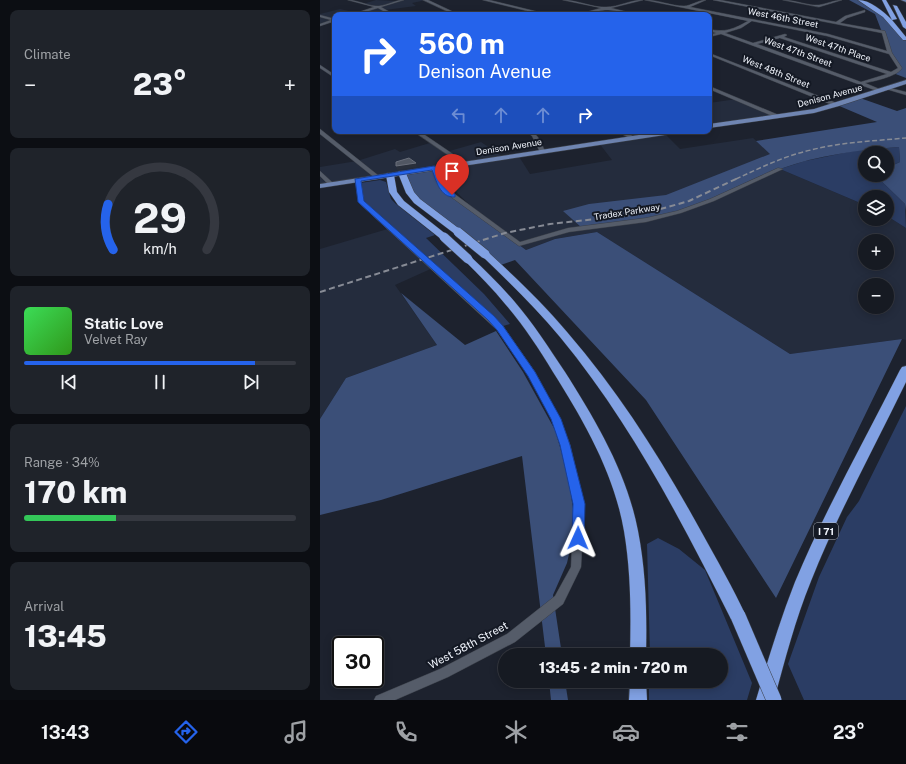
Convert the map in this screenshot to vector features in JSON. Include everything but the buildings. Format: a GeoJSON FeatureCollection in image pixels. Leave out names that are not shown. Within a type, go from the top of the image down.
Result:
{"type":"FeatureCollection","features":[{"type":"Feature","properties":{"kind":"highway"},"geometry":{"type":"LineString","coordinates":[[860,0],[885,15],[906,40]]}},
{"type":"Feature","properties":{"kind":"highway"},"geometry":{"type":"LineString","coordinates":[[884,0],[906,40]]}},
{"type":"Feature","properties":{"kind":"highway"},"geometry":{"type":"LineString","coordinates":[[892,0],[906,27]]}},
{"type":"Feature","properties":{"kind":"highway"},"geometry":{"type":"LineString","coordinates":[[903,0],[904,9]]}},
{"type":"Feature","properties":{"kind":"highway"},"geometry":{"type":"LineString","coordinates":[[402,173],[410,193],[512,278],[550,318],[610,392],[668,483],[703,546],[738,616],[774,700]]}},
{"type":"Feature","properties":{"kind":"highway"},"geometry":{"type":"LineString","coordinates":[[390,175],[393,192],[401,203],[444,237],[468,259],[515,309],[538,340],[590,422],[610,463],[627,513],[633,543],[639,606],[638,648]]}},
{"type":"Feature","properties":{"kind":"highway","name":"I 71"},"geometry":{"type":"LineString","coordinates":[[765,700],[781,643],[805,577],[825,533],[906,370]]}},
{"type":"Feature","properties":{"kind":"highway"},"geometry":{"type":"LineString","coordinates":[[638,688],[638,700]]}},
{"type":"Feature","properties":{"kind":"main road","name":"Denison Avenue"},"geometry":{"type":"LineString","coordinates":[[712,126],[814,111],[906,82]]}},
{"type":"Feature","properties":{"kind":"main road","name":"Denison Avenue"},"geometry":{"type":"LineString","coordinates":[[320,186],[659,134]]}},
{"type":"Feature","properties":{"kind":"street"},"geometry":{"type":"LineString","coordinates":[[350,0],[378,7],[387,12]]}},
{"type":"Feature","properties":{"kind":"street"},"geometry":{"type":"LineString","coordinates":[[362,12],[402,0]]}},
{"type":"Feature","properties":{"kind":"street"},"geometry":{"type":"LineString","coordinates":[[425,0],[451,12]]}},
{"type":"Feature","properties":{"kind":"street"},"geometry":{"type":"LineString","coordinates":[[485,0],[536,12]]}},
{"type":"Feature","properties":{"kind":"street"},"geometry":{"type":"LineString","coordinates":[[565,0],[624,12]]}},
{"type":"Feature","properties":{"kind":"street"},"geometry":{"type":"LineString","coordinates":[[590,12],[640,0]]}},
{"type":"Feature","properties":{"kind":"street","name":"West 46th Street"},"geometry":{"type":"LineString","coordinates":[[647,0],[828,35],[890,53]]}},
{"type":"Feature","properties":{"kind":"street"},"geometry":{"type":"LineString","coordinates":[[687,7],[704,0]]}},
{"type":"Feature","properties":{"kind":"street"},"geometry":{"type":"LineString","coordinates":[[715,0],[838,22],[884,32],[890,53],[900,68],[898,71],[891,74],[862,83]]}},
{"type":"Feature","properties":{"kind":"street"},"geometry":{"type":"LineString","coordinates":[[786,0],[819,6],[840,0]]}},
{"type":"Feature","properties":{"kind":"street"},"geometry":{"type":"LineString","coordinates":[[838,22],[864,11]]}},
{"type":"Feature","properties":{"kind":"street"},"geometry":{"type":"LineString","coordinates":[[320,16],[332,19]]}},
{"type":"Feature","properties":{"kind":"street"},"geometry":{"type":"LineString","coordinates":[[712,35],[740,27],[752,20]]}},
{"type":"Feature","properties":{"kind":"street"},"geometry":{"type":"LineString","coordinates":[[320,25],[332,21]]}},
{"type":"Feature","properties":{"kind":"street"},"geometry":{"type":"LineString","coordinates":[[754,44],[780,37],[796,29]]}},
{"type":"Feature","properties":{"kind":"street","name":"West 47th Street"},"geometry":{"type":"LineString","coordinates":[[712,31],[754,44],[862,83],[906,94]]}},
{"type":"Feature","properties":{"kind":"street","name":"West 47th Place"},"geometry":{"type":"LineString","coordinates":[[780,37],[891,74]]}},
{"type":"Feature","properties":{"kind":"street","name":"West 48th Street"},"geometry":{"type":"LineString","coordinates":[[712,55],[837,105]]}},
{"type":"Feature","properties":{"kind":"street"},"geometry":{"type":"LineString","coordinates":[[320,66],[332,73]]}},
{"type":"Feature","properties":{"kind":"street"},"geometry":{"type":"LineString","coordinates":[[712,88],[779,117]]}},
{"type":"Feature","properties":{"kind":"street"},"geometry":{"type":"LineString","coordinates":[[320,131],[377,177]]}},
{"type":"Feature","properties":{"kind":"street"},"geometry":{"type":"LineString","coordinates":[[420,134],[464,163]]}},
{"type":"Feature","properties":{"kind":"street"},"geometry":{"type":"LineString","coordinates":[[532,134],[542,151]]}},
{"type":"Feature","properties":{"kind":"street"},"geometry":{"type":"LineString","coordinates":[[626,134],[633,138]]}},
{"type":"Feature","properties":{"kind":"street","name":"Tradex Parkway"},"geometry":{"type":"LineString","coordinates":[[434,168],[442,188],[519,244],[568,230],[646,220],[679,212],[712,200],[780,169]]}},
{"type":"Feature","properties":{"kind":"street"},"geometry":{"type":"LineString","coordinates":[[320,173],[331,184]]}},
{"type":"Feature","properties":{"kind":"street","name":"West 58th Street"},"geometry":{"type":"LineString","coordinates":[[358,180],[361,202],[485,313],[504,334],[532,374],[556,419],[565,445],[579,504],[576,567],[559,600],[511,638],[444,673],[380,700]]}},
{"type":"Feature","properties":{"kind":"shaded area"},"geometry":{"type":"Polygon","coordinates":[[[376,0],[426,0],[412,3],[416,6],[385,10],[387,12],[362,12],[377,8],[363,4],[376,0]]]}},
{"type":"Feature","properties":{"kind":"shaded area"},"geometry":{"type":"Polygon","coordinates":[[[849,0],[860,0],[873,7],[894,24],[906,40],[906,78],[893,73],[899,70],[890,53],[875,14],[849,0]]]}},
{"type":"Feature","properties":{"kind":"shaded area"},"geometry":{"type":"Polygon","coordinates":[[[340,9],[354,12],[332,12],[332,21],[320,25],[320,18],[323,17],[320,16],[320,14],[340,9]]]}},
{"type":"Feature","properties":{"kind":"shaded area"},"geometry":{"type":"Polygon","coordinates":[[[860,98],[897,111],[906,108],[906,211],[905,204],[894,193],[894,190],[891,190],[882,182],[894,182],[894,165],[900,162],[899,147],[858,146],[858,151],[794,164],[770,173],[708,202],[654,217],[581,227],[563,211],[589,204],[666,195],[770,154],[756,141],[877,122],[837,105],[860,98]]]}},
{"type":"Feature","properties":{"kind":"shaded area"},"geometry":{"type":"Polygon","coordinates":[[[737,99],[779,117],[712,126],[712,103],[737,99]]]}},
{"type":"Feature","properties":{"kind":"shaded area"},"geometry":{"type":"Polygon","coordinates":[[[665,134],[680,149],[753,138],[771,154],[780,169],[858,202],[858,226],[894,226],[894,220],[906,228],[906,340],[902,339],[790,354],[597,232],[555,239],[526,250],[481,216],[444,180],[434,168],[320,186],[320,167],[357,161],[395,149],[400,152],[433,142],[446,152],[481,142],[503,157],[518,155],[530,174],[612,160],[599,143],[665,134]]]}},
{"type":"Feature","properties":{"kind":"shaded area"},"geometry":{"type":"Polygon","coordinates":[[[894,147],[899,147],[900,162],[894,165],[894,147]]]}},
{"type":"Feature","properties":{"kind":"shaded area"},"geometry":{"type":"Polygon","coordinates":[[[858,151],[858,182],[882,182],[891,190],[858,190],[858,202],[780,169],[805,161],[858,151]]]}},
{"type":"Feature","properties":{"kind":"shaded area"},"geometry":{"type":"Polygon","coordinates":[[[435,168],[442,188],[526,250],[555,239],[597,232],[790,354],[902,339],[776,598],[646,400],[515,260],[498,266],[417,201],[402,173],[435,168]]]}},
{"type":"Feature","properties":{"kind":"shaded area"},"geometry":{"type":"Polygon","coordinates":[[[380,180],[386,182],[391,199],[396,204],[435,235],[426,238],[484,294],[510,324],[503,326],[362,200],[360,183],[380,180]]]}},
{"type":"Feature","properties":{"kind":"shaded area"},"geometry":{"type":"Polygon","coordinates":[[[894,193],[905,204],[906,228],[894,220],[894,193]]]}},
{"type":"Feature","properties":{"kind":"shaded area"},"geometry":{"type":"Polygon","coordinates":[[[391,228],[435,267],[395,285],[437,345],[346,378],[320,419],[320,249],[391,228]]]}},
{"type":"Feature","properties":{"kind":"shaded area"},"geometry":{"type":"Polygon","coordinates":[[[401,293],[465,345],[496,331],[523,372],[555,430],[568,474],[574,516],[572,541],[567,563],[553,595],[561,648],[545,648],[522,456],[381,500],[320,515],[320,419],[346,378],[437,345],[401,293]]]}},
{"type":"Feature","properties":{"kind":"shaded area"},"geometry":{"type":"Polygon","coordinates":[[[906,406],[906,700],[804,700],[788,664],[819,577],[847,517],[859,501],[906,406]]]}},
{"type":"Feature","properties":{"kind":"shaded area"},"geometry":{"type":"Polygon","coordinates":[[[658,538],[679,549],[705,570],[752,683],[747,700],[649,700],[649,688],[728,688],[728,648],[650,648],[647,544],[658,538]]]}},
{"type":"Feature","properties":{"kind":"shaded area"},"geometry":{"type":"Polygon","coordinates":[[[550,688],[566,688],[568,700],[551,700],[550,688]]]}},
{"type":"Feature","properties":{"kind":"railway"},"geometry":{"type":"LineString","coordinates":[[736,179],[782,159],[823,147],[846,143],[906,138]]}},
{"type":"Feature","properties":{"kind":"railway"},"geometry":{"type":"LineString","coordinates":[[320,292],[505,233],[550,224],[632,215],[657,210],[689,201],[738,178]]}},
{"type":"Feature","properties":{"kind":"route"},"geometry":{"type":"LineString","coordinates":[[452,195],[442,188],[434,168],[358,180],[361,202],[491,318],[500,328],[532,374],[556,419],[565,445],[579,504],[578,538]]}}]}
